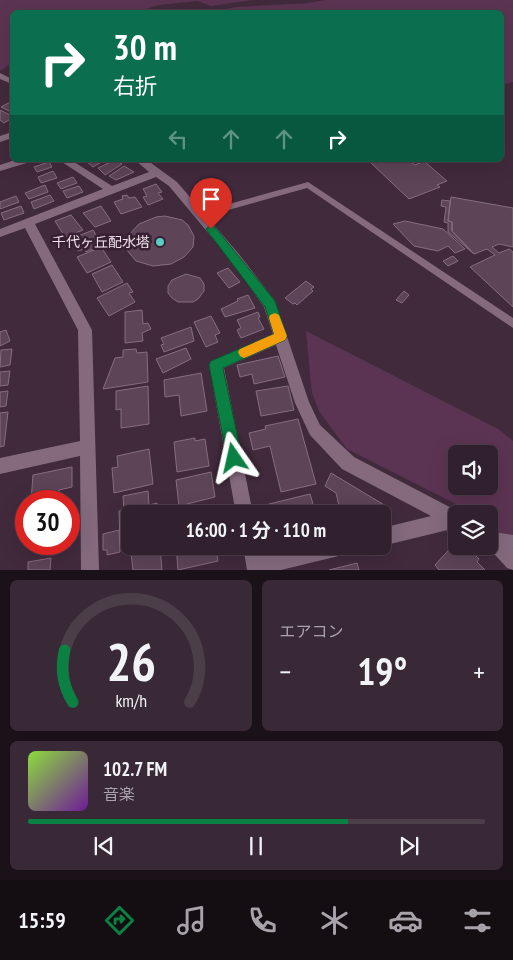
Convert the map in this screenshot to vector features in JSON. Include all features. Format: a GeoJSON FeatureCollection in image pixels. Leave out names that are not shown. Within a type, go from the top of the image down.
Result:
{"type":"FeatureCollection","features":[{"type":"Feature","properties":{"kind":"street"},"geometry":{"type":"LineString","coordinates":[[0,168],[20,162]]}},
{"type":"Feature","properties":{"kind":"street"},"geometry":{"type":"LineString","coordinates":[[67,162],[111,190]]}},
{"type":"Feature","properties":{"kind":"street"},"geometry":{"type":"LineString","coordinates":[[143,162],[173,184],[234,256],[270,305],[302,402],[315,430],[348,463],[448,515]]}},
{"type":"Feature","properties":{"kind":"street"},"geometry":{"type":"LineString","coordinates":[[0,233],[158,172]]}},
{"type":"Feature","properties":{"kind":"street"},"geometry":{"type":"LineString","coordinates":[[28,222],[85,330],[90,570]]}},
{"type":"Feature","properties":{"kind":"street"},"geometry":{"type":"LineString","coordinates":[[243,505],[216,365],[281,336]]}},
{"type":"Feature","properties":{"kind":"street"},"geometry":{"type":"LineString","coordinates":[[0,466],[87,447]]}},
{"type":"Feature","properties":{"kind":"street"},"geometry":{"type":"LineString","coordinates":[[391,535],[448,521]]}},
{"type":"Feature","properties":{"kind":"street"},"geometry":{"type":"LineString","coordinates":[[498,546],[513,562]]}},
{"type":"Feature","properties":{"kind":"street"},"geometry":{"type":"LineString","coordinates":[[254,555],[256,569],[309,555]]}},
{"type":"Feature","properties":{"kind":"lane"},"geometry":{"type":"LineString","coordinates":[[200,215],[308,185],[513,324]]}},
{"type":"Feature","properties":{"kind":"lane"},"geometry":{"type":"LineString","coordinates":[[498,539],[513,542]]}},
{"type":"Feature","properties":{"kind":"shaded area"},"geometry":{"type":"Polygon","coordinates":[[[0,0],[252,0],[211,6],[198,1],[159,5],[143,10],[10,10],[10,64],[0,70],[0,0]]]}},
{"type":"Feature","properties":{"kind":"shaded area"},"geometry":{"type":"Polygon","coordinates":[[[325,0],[513,0],[513,82],[504,84],[504,10],[219,10],[238,7],[309,3],[325,0]]]}},
{"type":"Feature","properties":{"kind":"shaded area"},"geometry":{"type":"Polygon","coordinates":[[[306,331],[498,429],[513,441],[513,547],[498,533],[498,505],[458,505],[347,449],[319,411],[312,393],[306,331]]]}},
{"type":"Feature","properties":{"kind":"building"},"geometry":{"type":"Polygon","coordinates":[[[10,102],[10,112],[1,107],[10,102]]]}},
{"type":"Feature","properties":{"kind":"building"},"geometry":{"type":"Polygon","coordinates":[[[0,110],[10,115],[10,119],[4,123],[0,120],[0,110]]]}},
{"type":"Feature","properties":{"kind":"building"},"geometry":{"type":"Polygon","coordinates":[[[49,162],[52,167],[37,172],[34,167],[49,162]]]}},
{"type":"Feature","properties":{"kind":"building"},"geometry":{"type":"Polygon","coordinates":[[[87,162],[102,162],[93,167],[87,162]]]}},
{"type":"Feature","properties":{"kind":"building"},"geometry":{"type":"Polygon","coordinates":[[[111,162],[122,164],[105,175],[98,168],[111,162]]]}},
{"type":"Feature","properties":{"kind":"building"},"geometry":{"type":"Polygon","coordinates":[[[411,162],[415,165],[425,162],[447,181],[437,185],[440,187],[409,199],[371,163],[411,162]]]}},
{"type":"Feature","properties":{"kind":"building"},"geometry":{"type":"Polygon","coordinates":[[[124,166],[134,172],[116,180],[109,176],[124,166]]]}},
{"type":"Feature","properties":{"kind":"building"},"geometry":{"type":"Polygon","coordinates":[[[53,171],[57,178],[41,183],[38,177],[53,171]]]}},
{"type":"Feature","properties":{"kind":"building"},"geometry":{"type":"Polygon","coordinates":[[[73,177],[77,183],[61,189],[57,183],[73,177]]]}},
{"type":"Feature","properties":{"kind":"building"},"geometry":{"type":"Polygon","coordinates":[[[156,184],[162,192],[158,193],[163,199],[148,205],[143,197],[147,196],[143,189],[156,184]]]}},
{"type":"Feature","properties":{"kind":"building"},"geometry":{"type":"Polygon","coordinates":[[[45,185],[48,192],[29,199],[25,193],[45,185]]]}},
{"type":"Feature","properties":{"kind":"building"},"geometry":{"type":"Polygon","coordinates":[[[79,186],[83,192],[67,198],[63,191],[79,186]]]}},
{"type":"Feature","properties":{"kind":"building"},"geometry":{"type":"Polygon","coordinates":[[[50,195],[54,201],[34,209],[31,202],[50,195]]]}},
{"type":"Feature","properties":{"kind":"building"},"geometry":{"type":"Polygon","coordinates":[[[127,195],[129,198],[135,197],[142,207],[121,214],[114,202],[123,199],[122,196],[127,195]]]}},
{"type":"Feature","properties":{"kind":"building"},"geometry":{"type":"Polygon","coordinates":[[[16,196],[19,202],[0,209],[0,202],[16,196]]]}},
{"type":"Feature","properties":{"kind":"building"},"geometry":{"type":"Polygon","coordinates":[[[451,197],[513,208],[513,247],[499,244],[492,247],[499,253],[509,249],[513,252],[513,307],[470,267],[495,255],[487,249],[474,254],[452,231],[452,222],[448,221],[451,197]]]}},
{"type":"Feature","properties":{"kind":"building"},"geometry":{"type":"Polygon","coordinates":[[[442,200],[450,201],[448,221],[452,222],[452,231],[474,254],[448,232],[448,223],[444,222],[446,207],[441,206],[442,200]]]}},
{"type":"Feature","properties":{"kind":"building"},"geometry":{"type":"Polygon","coordinates":[[[21,206],[24,213],[4,220],[1,213],[21,206]]]}},
{"type":"Feature","properties":{"kind":"building"},"geometry":{"type":"Polygon","coordinates":[[[101,206],[111,221],[95,227],[83,213],[101,206]]]}},
{"type":"Feature","properties":{"kind":"building"},"geometry":{"type":"Polygon","coordinates":[[[71,215],[83,230],[65,237],[55,221],[71,215]]]}},
{"type":"Feature","properties":{"kind":"building","name":"千代ヶ丘配水塔"},"geometry":{"type":"Polygon","coordinates":[[[165,216],[182,220],[188,225],[194,236],[193,247],[184,257],[171,264],[153,266],[136,261],[126,249],[128,236],[139,224],[156,217],[165,216]]]}},
{"type":"Feature","properties":{"kind":"building"},"geometry":{"type":"Polygon","coordinates":[[[405,221],[443,229],[465,249],[455,253],[448,246],[438,251],[414,246],[393,224],[405,221]]]}},
{"type":"Feature","properties":{"kind":"building"},"geometry":{"type":"Polygon","coordinates":[[[93,230],[102,245],[86,252],[84,249],[78,251],[71,239],[93,230]]]}},
{"type":"Feature","properties":{"kind":"building"},"geometry":{"type":"Polygon","coordinates":[[[101,247],[111,262],[87,273],[77,257],[101,247]]]}},
{"type":"Feature","properties":{"kind":"building"},"geometry":{"type":"Polygon","coordinates":[[[453,256],[458,261],[448,266],[443,261],[453,256]]]}},
{"type":"Feature","properties":{"kind":"building"},"geometry":{"type":"Polygon","coordinates":[[[112,265],[123,282],[102,292],[92,274],[112,265]]]}},
{"type":"Feature","properties":{"kind":"building"},"geometry":{"type":"Polygon","coordinates":[[[228,268],[240,282],[229,288],[217,273],[228,268]]]}},
{"type":"Feature","properties":{"kind":"building","name":"千代ヶ丘配水塔"},"geometry":{"type":"Polygon","coordinates":[[[186,274],[200,278],[204,284],[204,291],[193,302],[178,302],[168,293],[168,286],[172,280],[186,274]]]}},
{"type":"Feature","properties":{"kind":"building"},"geometry":{"type":"Polygon","coordinates":[[[306,281],[314,287],[311,289],[313,291],[297,305],[285,298],[306,281]]]}},
{"type":"Feature","properties":{"kind":"building"},"geometry":{"type":"Polygon","coordinates":[[[127,283],[133,292],[129,293],[135,302],[109,316],[97,298],[127,283]]]}},
{"type":"Feature","properties":{"kind":"building"},"geometry":{"type":"Polygon","coordinates":[[[404,291],[409,295],[402,303],[396,300],[404,291]]]}},
{"type":"Feature","properties":{"kind":"building"},"geometry":{"type":"Polygon","coordinates":[[[248,295],[255,308],[225,317],[221,309],[238,301],[237,299],[248,295]]]}},
{"type":"Feature","properties":{"kind":"building"},"geometry":{"type":"Polygon","coordinates":[[[142,310],[143,324],[148,323],[151,329],[142,333],[143,341],[125,343],[125,312],[142,310]]]}},
{"type":"Feature","properties":{"kind":"building"},"geometry":{"type":"Polygon","coordinates":[[[258,312],[260,317],[258,318],[264,329],[241,338],[237,330],[241,328],[237,320],[258,312]]]}},
{"type":"Feature","properties":{"kind":"building"},"geometry":{"type":"Polygon","coordinates":[[[211,316],[220,333],[215,335],[218,342],[206,347],[194,322],[211,316]]]}},
{"type":"Feature","properties":{"kind":"building"},"geometry":{"type":"Polygon","coordinates":[[[191,327],[194,341],[164,352],[161,345],[164,344],[161,338],[191,327]]]}},
{"type":"Feature","properties":{"kind":"building"},"geometry":{"type":"Polygon","coordinates":[[[6,330],[10,341],[0,346],[0,332],[6,330]]]}},
{"type":"Feature","properties":{"kind":"building"},"geometry":{"type":"Polygon","coordinates":[[[186,348],[191,359],[163,373],[156,359],[186,348]]]}},
{"type":"Feature","properties":{"kind":"building"},"geometry":{"type":"Polygon","coordinates":[[[12,349],[10,365],[0,367],[1,350],[12,349]]]}},
{"type":"Feature","properties":{"kind":"building"},"geometry":{"type":"Polygon","coordinates":[[[136,349],[137,353],[147,352],[148,382],[103,389],[115,358],[123,357],[123,350],[136,349]]]}},
{"type":"Feature","properties":{"kind":"building"},"geometry":{"type":"Polygon","coordinates":[[[278,356],[285,377],[254,384],[252,374],[240,377],[237,365],[278,356]]]}},
{"type":"Feature","properties":{"kind":"building"},"geometry":{"type":"Polygon","coordinates":[[[10,371],[8,385],[0,386],[0,372],[10,371]]]}},
{"type":"Feature","properties":{"kind":"building"},"geometry":{"type":"Polygon","coordinates":[[[201,373],[207,411],[181,416],[179,395],[165,397],[164,380],[201,373]]]}},
{"type":"Feature","properties":{"kind":"building"},"geometry":{"type":"Polygon","coordinates":[[[148,386],[149,424],[121,428],[121,409],[116,410],[116,391],[148,386]]]}},
{"type":"Feature","properties":{"kind":"building"},"geometry":{"type":"Polygon","coordinates":[[[288,386],[294,410],[261,416],[256,391],[288,386]]]}},
{"type":"Feature","properties":{"kind":"building"},"geometry":{"type":"Polygon","coordinates":[[[8,391],[6,406],[0,407],[0,392],[8,391]]]}},
{"type":"Feature","properties":{"kind":"building"},"geometry":{"type":"Polygon","coordinates":[[[8,412],[4,446],[0,447],[0,413],[8,412]]]}},
{"type":"Feature","properties":{"kind":"building"},"geometry":{"type":"Polygon","coordinates":[[[298,419],[316,484],[281,492],[270,446],[253,450],[249,433],[266,429],[265,426],[298,419]]]}},
{"type":"Feature","properties":{"kind":"building"},"geometry":{"type":"Polygon","coordinates":[[[195,438],[195,441],[205,439],[209,466],[177,472],[174,442],[195,438]]]}},
{"type":"Feature","properties":{"kind":"building"},"geometry":{"type":"Polygon","coordinates":[[[149,449],[153,484],[114,493],[112,468],[118,467],[117,456],[149,449]]]}},
{"type":"Feature","properties":{"kind":"building"},"geometry":{"type":"Polygon","coordinates":[[[72,467],[72,487],[59,490],[32,490],[33,475],[72,467]]]}},
{"type":"Feature","properties":{"kind":"building"},"geometry":{"type":"Polygon","coordinates":[[[211,472],[215,497],[179,505],[176,480],[211,472]]]}},
{"type":"Feature","properties":{"kind":"building"},"geometry":{"type":"Polygon","coordinates":[[[331,473],[384,505],[339,505],[336,493],[325,486],[331,473]]]}},
{"type":"Feature","properties":{"kind":"building"},"geometry":{"type":"Polygon","coordinates":[[[148,491],[149,505],[124,505],[123,496],[148,491]]]}},
{"type":"Feature","properties":{"kind":"building"},"geometry":{"type":"Polygon","coordinates":[[[310,494],[313,505],[269,505],[310,494]]]}},
{"type":"Feature","properties":{"kind":"building"},"geometry":{"type":"Polygon","coordinates":[[[119,511],[121,511],[120,544],[119,511]]]}},
{"type":"Feature","properties":{"kind":"building"},"geometry":{"type":"Polygon","coordinates":[[[119,530],[120,552],[107,555],[107,550],[103,550],[103,534],[119,530]]]}},
{"type":"Feature","properties":{"kind":"building"},"geometry":{"type":"Polygon","coordinates":[[[448,551],[448,555],[475,555],[479,559],[477,562],[485,570],[439,570],[435,565],[448,551]]]}},
{"type":"Feature","properties":{"kind":"building"},"geometry":{"type":"Polygon","coordinates":[[[131,555],[161,555],[162,570],[133,570],[131,555]]]}},
{"type":"Feature","properties":{"kind":"building"},"geometry":{"type":"Polygon","coordinates":[[[177,555],[217,555],[218,561],[178,570],[177,555]]]}},
{"type":"Feature","properties":{"kind":"building"},"geometry":{"type":"Polygon","coordinates":[[[51,558],[50,570],[28,570],[28,562],[51,558]]]}},
{"type":"Feature","properties":{"kind":"building"},"geometry":{"type":"Polygon","coordinates":[[[357,563],[359,570],[329,570],[357,563]]]}},
{"type":"Feature","properties":{"kind":"slow traffic"},"geometry":{"type":"LineString","coordinates":[[244,352],[281,336],[275,318]]}},
{"type":"Feature","properties":{"kind":"place","name":"千代ヶ丘配水塔"},"geometry":{"type":"Point","coordinates":[160,242]}},
{"type":"Feature","properties":{"kind":"route"},"geometry":{"type":"LineString","coordinates":[[211,229],[234,256],[270,305],[281,336],[216,365],[234,458]]}}]}
